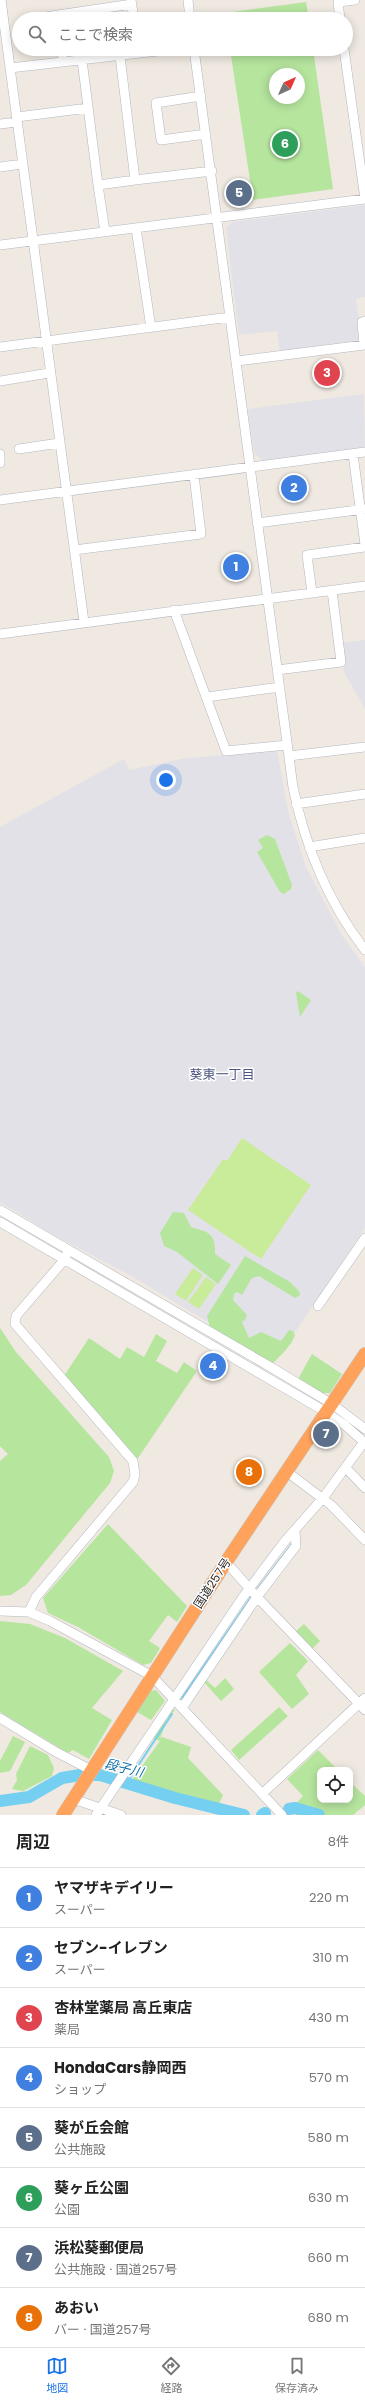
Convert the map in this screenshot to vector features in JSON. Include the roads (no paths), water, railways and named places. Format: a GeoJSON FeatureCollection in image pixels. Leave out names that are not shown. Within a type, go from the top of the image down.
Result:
{"type":"FeatureCollection","features":[{"type":"Feature","properties":{"kind":"highway","name":"国道257号"},"geometry":{"type":"LineString","coordinates":[[63,1815],[226,1562],[365,1354]]}},
{"type":"Feature","properties":{"kind":"street"},"geometry":{"type":"LineString","coordinates":[[1,0],[4,54],[10,68],[49,373],[84,622]]}},
{"type":"Feature","properties":{"kind":"street"},"geometry":{"type":"LineString","coordinates":[[188,0],[189,12]]}},
{"type":"Feature","properties":{"kind":"street"},"geometry":{"type":"LineString","coordinates":[[339,12],[338,2],[355,0]]}},
{"type":"Feature","properties":{"kind":"street"},"geometry":{"type":"LineString","coordinates":[[82,12],[131,2],[133,12]]}},
{"type":"Feature","properties":{"kind":"street"},"geometry":{"type":"LineString","coordinates":[[63,56],[63,61]]}},
{"type":"Feature","properties":{"kind":"street"},"geometry":{"type":"LineString","coordinates":[[10,68],[63,61],[120,56],[135,180]]}},
{"type":"Feature","properties":{"kind":"street"},"geometry":{"type":"LineString","coordinates":[[195,56],[212,171],[249,467],[296,804],[309,847],[338,910],[365,950]]}},
{"type":"Feature","properties":{"kind":"street"},"geometry":{"type":"LineString","coordinates":[[0,245],[365,199],[345,56]]}},
{"type":"Feature","properties":{"kind":"street"},"geometry":{"type":"LineString","coordinates":[[82,60],[105,232]]}},
{"type":"Feature","properties":{"kind":"street"},"geometry":{"type":"LineString","coordinates":[[200,96],[156,103],[161,140],[206,134]]}},
{"type":"Feature","properties":{"kind":"street"},"geometry":{"type":"LineString","coordinates":[[0,124],[17,119],[88,108]]}},
{"type":"Feature","properties":{"kind":"street"},"geometry":{"type":"LineString","coordinates":[[0,167],[22,164]]}},
{"type":"Feature","properties":{"kind":"street"},"geometry":{"type":"LineString","coordinates":[[98,186],[212,171]]}},
{"type":"Feature","properties":{"kind":"street"},"geometry":{"type":"LineString","coordinates":[[136,228],[151,328]]}},
{"type":"Feature","properties":{"kind":"street"},"geometry":{"type":"LineString","coordinates":[[0,347],[151,328],[230,316]]}},
{"type":"Feature","properties":{"kind":"street"},"geometry":{"type":"LineString","coordinates":[[236,361],[365,347],[362,322],[365,321]]}},
{"type":"Feature","properties":{"kind":"street"},"geometry":{"type":"LineString","coordinates":[[0,381],[49,373]]}},
{"type":"Feature","properties":{"kind":"street"},"geometry":{"type":"LineString","coordinates":[[19,449],[59,443]]}},
{"type":"Feature","properties":{"kind":"street"},"geometry":{"type":"LineString","coordinates":[[0,500],[365,452]]}},
{"type":"Feature","properties":{"kind":"street"},"geometry":{"type":"LineString","coordinates":[[0,454],[0,463]]}},
{"type":"Feature","properties":{"kind":"street"},"geometry":{"type":"LineString","coordinates":[[312,593],[307,555],[365,546],[363,509],[352,454]]}},
{"type":"Feature","properties":{"kind":"street"},"geometry":{"type":"LineString","coordinates":[[74,550],[201,534],[194,475]]}},
{"type":"Feature","properties":{"kind":"street"},"geometry":{"type":"LineString","coordinates":[[257,523],[363,509]]}},
{"type":"Feature","properties":{"kind":"street"},"geometry":{"type":"LineString","coordinates":[[0,634],[365,586]]}},
{"type":"Feature","properties":{"kind":"street"},"geometry":{"type":"LineString","coordinates":[[277,670],[341,662],[332,591]]}},
{"type":"Feature","properties":{"kind":"street"},"geometry":{"type":"LineString","coordinates":[[174,610],[226,751],[287,745]]}},
{"type":"Feature","properties":{"kind":"street"},"geometry":{"type":"LineString","coordinates":[[207,697],[280,687]]}},
{"type":"Feature","properties":{"kind":"street"},"geometry":{"type":"LineString","coordinates":[[289,756],[365,747]]}},
{"type":"Feature","properties":{"kind":"street"},"geometry":{"type":"LineString","coordinates":[[296,804],[365,794]]}},
{"type":"Feature","properties":{"kind":"street"},"geometry":{"type":"LineString","coordinates":[[309,847],[365,838]]}},
{"type":"Feature","properties":{"kind":"street"},"geometry":{"type":"LineString","coordinates":[[0,1210],[67,1254],[365,1429]]}},
{"type":"Feature","properties":{"kind":"street"},"geometry":{"type":"LineString","coordinates":[[0,1222],[67,1254]]}},
{"type":"Feature","properties":{"kind":"street"},"geometry":{"type":"LineString","coordinates":[[318,1306],[365,1238]]}},
{"type":"Feature","properties":{"kind":"street"},"geometry":{"type":"LineString","coordinates":[[29,1612],[36,1597],[132,1482],[135,1475],[133,1461],[15,1324],[16,1316],[67,1254]]}},
{"type":"Feature","properties":{"kind":"street"},"geometry":{"type":"LineString","coordinates":[[98,1812],[250,1588],[295,1530],[323,1498],[364,1443],[329,1408]]}},
{"type":"Feature","properties":{"kind":"street"},"geometry":{"type":"LineString","coordinates":[[346,1468],[365,1488]]}},
{"type":"Feature","properties":{"kind":"street"},"geometry":{"type":"LineString","coordinates":[[286,1471],[323,1498],[365,1540]]}},
{"type":"Feature","properties":{"kind":"street"},"geometry":{"type":"LineString","coordinates":[[182,1708],[257,1597],[296,1546],[295,1530]]}},
{"type":"Feature","properties":{"kind":"street"},"geometry":{"type":"LineString","coordinates":[[226,1562],[257,1597],[363,1704],[262,1794]]}},
{"type":"Feature","properties":{"kind":"street"},"geometry":{"type":"LineString","coordinates":[[0,1611],[29,1612],[50,1621],[152,1676],[282,1815]]}},
{"type":"Feature","properties":{"kind":"street"},"geometry":{"type":"LineString","coordinates":[[0,1718],[56,1752],[88,1774]]}},
{"type":"Feature","properties":{"kind":"street"},"geometry":{"type":"LineString","coordinates":[[73,1799],[98,1812],[121,1815]]}},
{"type":"Feature","properties":{"kind":"waterway"},"geometry":{"type":"LineString","coordinates":[[256,1591],[292,1544]]}},
{"type":"Feature","properties":{"kind":"waterway"},"geometry":{"type":"LineString","coordinates":[[182,1698],[252,1596]]}},
{"type":"Feature","properties":{"kind":"waterway"},"geometry":{"type":"LineString","coordinates":[[126,1784],[172,1714]]}},
{"type":"Feature","properties":{"kind":"waterway","name":"段子川"},"geometry":{"type":"LineString","coordinates":[[0,1801],[29,1797],[62,1778],[80,1775],[100,1775],[175,1798],[244,1815]]}},
{"type":"Feature","properties":{"kind":"waterway","name":"段子川"},"geometry":{"type":"LineString","coordinates":[[289,1809],[295,1808],[319,1815]]}},
{"type":"Feature","properties":{"kind":"place","name":"葵ヶ丘公園"},"geometry":{"type":"Point","coordinates":[285,144]}},
{"type":"Feature","properties":{"kind":"place","name":"葵が丘会館"},"geometry":{"type":"Point","coordinates":[239,193]}},
{"type":"Feature","properties":{"kind":"place","name":"杏林堂薬局 高丘東店"},"geometry":{"type":"Point","coordinates":[327,373]}},
{"type":"Feature","properties":{"kind":"place","name":"セブン-イレブン"},"geometry":{"type":"Point","coordinates":[294,488]}},
{"type":"Feature","properties":{"kind":"place","name":"ヤマザキデイリー"},"geometry":{"type":"Point","coordinates":[236,567]}},
{"type":"Feature","properties":{"kind":"place","name":"HondaCars静岡西"},"geometry":{"type":"Point","coordinates":[213,1366]}},
{"type":"Feature","properties":{"kind":"place","name":"浜松葵郵便局"},"geometry":{"type":"Point","coordinates":[326,1434]}},
{"type":"Feature","properties":{"kind":"place","name":"あおい"},"geometry":{"type":"Point","coordinates":[249,1472]}},
{"type":"Feature","properties":{"kind":"district","name":"葵東一丁目"},"geometry":{"type":"Point","coordinates":[222,1074]}}]}
